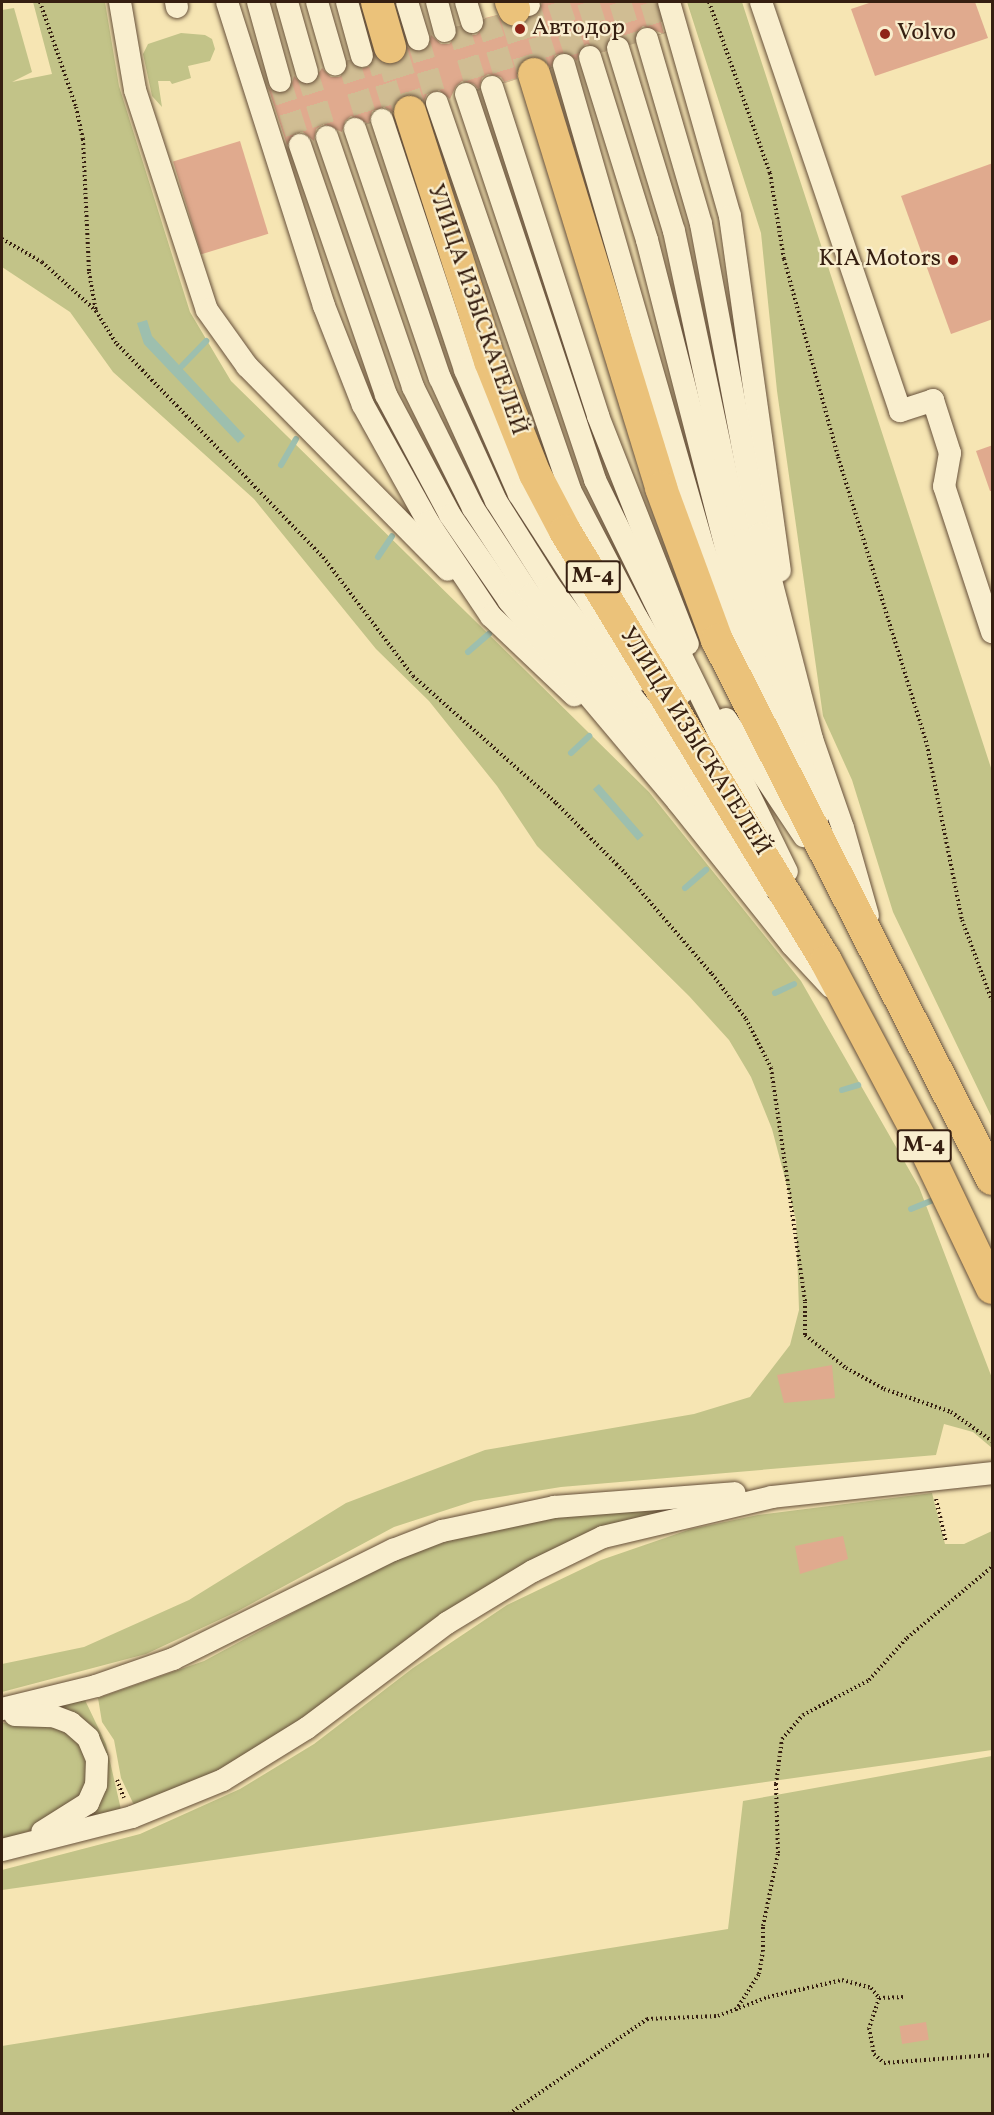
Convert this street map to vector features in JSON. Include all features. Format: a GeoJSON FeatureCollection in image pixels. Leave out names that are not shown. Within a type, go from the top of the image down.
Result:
{"type":"FeatureCollection","features":[{"type":"Feature","properties":{"kind":"highway"},"geometry":{"type":"LineString","coordinates":[[377,2],[417,36]]}},
{"type":"Feature","properties":{"kind":"highway","name":"М-4"},"geometry":{"type":"LineString","coordinates":[[473,92],[661,488],[711,643],[780,763],[879,962],[993,1179]]}},
{"type":"Feature","properties":{"kind":"highway","name":"УЛИЦА ИЗЫСКАТЕЛЕЙ"},"geometry":{"type":"LineString","coordinates":[[473,92],[486,351],[520,442],[565,531],[642,671],[771,855],[947,1191],[993,1288]]}},
{"type":"Feature","properties":{"kind":"street"},"geometry":{"type":"LineString","coordinates":[[120,2],[135,90],[207,309],[247,366],[542,669],[636,752]]}},
{"type":"Feature","properties":{"kind":"street"},"geometry":{"type":"LineString","coordinates":[[227,2],[316,284],[363,405],[428,522],[491,616]]}},
{"type":"Feature","properties":{"kind":"street"},"geometry":{"type":"LineString","coordinates":[[242,2],[417,36]]}},
{"type":"Feature","properties":{"kind":"street"},"geometry":{"type":"LineString","coordinates":[[258,2],[417,36]]}},
{"type":"Feature","properties":{"kind":"street"},"geometry":{"type":"LineString","coordinates":[[272,2],[417,36]]}},
{"type":"Feature","properties":{"kind":"street"},"geometry":{"type":"LineString","coordinates":[[287,2],[417,36]]}},
{"type":"Feature","properties":{"kind":"street"},"geometry":{"type":"LineString","coordinates":[[302,2],[417,36]]}},
{"type":"Feature","properties":{"kind":"street"},"geometry":{"type":"LineString","coordinates":[[317,2],[417,36]]}},
{"type":"Feature","properties":{"kind":"street"},"geometry":{"type":"LineString","coordinates":[[332,2],[417,36]]}},
{"type":"Feature","properties":{"kind":"street"},"geometry":{"type":"LineString","coordinates":[[347,2],[417,36]]}},
{"type":"Feature","properties":{"kind":"street"},"geometry":{"type":"LineString","coordinates":[[362,2],[417,36]]}},
{"type":"Feature","properties":{"kind":"street"},"geometry":{"type":"LineString","coordinates":[[392,2],[417,36]]}},
{"type":"Feature","properties":{"kind":"street"},"geometry":{"type":"LineString","coordinates":[[408,2],[417,36]]}},
{"type":"Feature","properties":{"kind":"street"},"geometry":{"type":"LineString","coordinates":[[417,36],[422,2]]}},
{"type":"Feature","properties":{"kind":"street"},"geometry":{"type":"LineString","coordinates":[[417,36],[437,2]]}},
{"type":"Feature","properties":{"kind":"street"},"geometry":{"type":"LineString","coordinates":[[417,36],[451,2]]}},
{"type":"Feature","properties":{"kind":"street"},"geometry":{"type":"LineString","coordinates":[[669,2],[730,216],[787,621],[794,708]]}},
{"type":"Feature","properties":{"kind":"street"},"geometry":{"type":"LineString","coordinates":[[761,2],[900,411],[933,400],[951,453],[944,486],[993,632]]}},
{"type":"Feature","properties":{"kind":"street"},"geometry":{"type":"LineString","coordinates":[[473,92],[375,400],[439,519],[497,606],[603,721]]}},
{"type":"Feature","properties":{"kind":"street"},"geometry":{"type":"LineString","coordinates":[[473,92],[715,220],[767,531],[787,621]]}},
{"type":"Feature","properties":{"kind":"street"},"geometry":{"type":"LineString","coordinates":[[473,92],[579,422],[711,643],[771,855]]}},
{"type":"Feature","properties":{"kind":"street"},"geometry":{"type":"LineString","coordinates":[[473,92],[579,422],[580,533],[637,618],[771,855]]}},
{"type":"Feature","properties":{"kind":"street"},"geometry":{"type":"LineString","coordinates":[[473,92],[579,422],[584,486],[614,544],[711,643]]}},
{"type":"Feature","properties":{"kind":"street"},"geometry":{"type":"LineString","coordinates":[[473,92],[661,235],[711,643],[737,738],[811,847],[879,962]]}},
{"type":"Feature","properties":{"kind":"street"},"geometry":{"type":"LineString","coordinates":[[473,92],[452,374],[509,497],[561,582],[642,671],[707,782]]}},
{"type":"Feature","properties":{"kind":"street"},"geometry":{"type":"LineString","coordinates":[[473,92],[440,378],[496,501],[551,588],[636,702],[771,855]]}},
{"type":"Feature","properties":{"kind":"street"},"geometry":{"type":"LineString","coordinates":[[473,92],[701,224],[794,708]]}},
{"type":"Feature","properties":{"kind":"street"},"geometry":{"type":"LineString","coordinates":[[473,92],[674,231],[740,540],[794,708],[849,848],[879,962]]}},
{"type":"Feature","properties":{"kind":"street"},"geometry":{"type":"LineString","coordinates":[[473,92],[413,387],[473,508],[530,595],[636,726],[695,793],[778,902],[850,1008]]}},
{"type":"Feature","properties":{"kind":"street"},"geometry":{"type":"LineString","coordinates":[[473,92],[386,395],[450,515],[509,602],[636,752],[792,945],[850,1008]]}},
{"type":"Feature","properties":{"kind":"street"},"geometry":{"type":"LineString","coordinates":[[2,1849],[132,1817],[223,1780],[307,1728],[447,1623],[533,1570],[603,1537],[772,1497],[938,1484],[993,1473]]}},
{"type":"Feature","properties":{"kind":"street"},"geometry":{"type":"LineString","coordinates":[[2,1709],[96,1686],[173,1659],[405,1544],[489,1519],[554,1507],[938,1484]]}},
{"type":"Feature","properties":{"kind":"street"},"geometry":{"type":"LineString","coordinates":[[2,1715],[53,1716],[71,1723],[92,1746],[98,1768],[93,1795],[81,1810],[50,1829],[2,1849]]}},
{"type":"Feature","properties":{"kind":"path"},"geometry":{"type":"LineString","coordinates":[[40,2],[76,107],[82,139],[88,272],[96,311]]}},
{"type":"Feature","properties":{"kind":"path"},"geometry":{"type":"LineString","coordinates":[[709,2],[770,172],[784,260],[838,457],[927,745],[962,920],[993,1001]]}},
{"type":"Feature","properties":{"kind":"path"},"geometry":{"type":"LineString","coordinates":[[2,239],[42,262],[96,311],[117,344],[323,557],[413,676],[556,803],[625,873],[746,1019],[771,1068],[805,1302],[805,1335],[846,1368],[884,1389],[951,1412],[993,1441]]}},
{"type":"Feature","properties":{"kind":"path"},"geometry":{"type":"LineString","coordinates":[[938,1484],[946,1542]]}},
{"type":"Feature","properties":{"kind":"path"},"geometry":{"type":"LineString","coordinates":[[736,2010],[759,1974],[763,1951],[763,1926],[778,1853],[776,1784],[782,1739],[803,1715],[869,1680],[907,1638],[993,1567]]}},
{"type":"Feature","properties":{"kind":"path"},"geometry":{"type":"LineString","coordinates":[[509,2114],[647,2019],[718,2016],[779,1994],[842,1980],[871,1988],[879,1998]]}},
{"type":"Feature","properties":{"kind":"path"},"geometry":{"type":"LineString","coordinates":[[879,1998],[905,1997]]}},
{"type":"Feature","properties":{"kind":"path"},"geometry":{"type":"LineString","coordinates":[[879,1998],[869,2028],[874,2054],[884,2063],[993,2055]]}},
{"type":"Feature","properties":{"kind":"green space"},"geometry":{"type":"Polygon","coordinates":[[[33,2],[105,2],[119,86],[190,312],[231,381],[649,792],[801,981],[919,1187],[992,1378],[992,1448],[973,1432],[944,1424],[936,1455],[561,1487],[474,1501],[394,1527],[236,1612],[146,1654],[2,1692],[2,1664],[84,1647],[189,1600],[346,1503],[485,1450],[694,1414],[750,1397],[790,1345],[799,1310],[796,1220],[772,1129],[751,1077],[729,1040],[689,996],[537,846],[497,786],[429,701],[376,649],[254,499],[113,372],[70,312],[2,267],[2,10],[14,8],[32,72],[12,82],[52,74],[33,2]]]}},
{"type":"Feature","properties":{"kind":"green space"},"geometry":{"type":"Polygon","coordinates":[[[687,2],[742,2],[992,771],[992,1118],[893,912],[852,780],[823,716],[777,391],[761,233],[687,2]]]}},
{"type":"Feature","properties":{"kind":"green space"},"geometry":{"type":"Polygon","coordinates":[[[181,33],[205,35],[212,39],[215,49],[210,61],[188,66],[191,78],[172,84],[170,81],[158,81],[162,107],[152,96],[143,54],[148,44],[181,33]]]}},
{"type":"Feature","properties":{"kind":"green space"},"geometry":{"type":"Polygon","coordinates":[[[932,1493],[945,1544],[964,1544],[992,1531],[992,1750],[2,1890],[2,1870],[140,1834],[240,1789],[314,1744],[413,1668],[507,1605],[601,1560],[691,1529],[758,1515],[932,1493]]]}},
{"type":"Feature","properties":{"kind":"green space"},"geometry":{"type":"Polygon","coordinates":[[[680,1505],[632,1521],[273,1740],[192,1784],[134,1805],[121,1778],[114,1740],[102,1722],[98,1698],[204,1661],[404,1553],[544,1515],[680,1505]]]}},
{"type":"Feature","properties":{"kind":"green space"},"geometry":{"type":"Polygon","coordinates":[[[84,1698],[106,1744],[122,1814],[64,1830],[106,1772],[50,1707],[84,1698]]]}},
{"type":"Feature","properties":{"kind":"green space"},"geometry":{"type":"Polygon","coordinates":[[[2,1723],[54,1725],[86,1745],[86,1795],[31,1830],[2,1842],[2,1723]]]}},
{"type":"Feature","properties":{"kind":"green space"},"geometry":{"type":"Polygon","coordinates":[[[992,1756],[992,2113],[2,2114],[2,2046],[728,1929],[743,1801],[992,1756]]]}},
{"type":"Feature","properties":{"kind":"shaded area"},"geometry":{"type":"Polygon","coordinates":[[[147,320],[152,336],[245,436],[238,443],[144,344],[137,323],[147,320]]]}},
{"type":"Feature","properties":{"kind":"shaded area"},"geometry":{"type":"Polygon","coordinates":[[[599,784],[644,835],[638,841],[593,789],[599,784]]]}},
{"type":"Feature","properties":{"kind":"building"},"geometry":{"type":"Polygon","coordinates":[[[542,2],[656,2],[664,34],[643,26],[634,35],[634,43],[615,35],[608,39],[605,52],[587,44],[580,48],[577,61],[567,52],[555,55],[551,68],[539,57],[528,57],[517,69],[517,79],[505,83],[501,77],[488,74],[482,78],[479,90],[474,84],[462,81],[456,86],[450,99],[439,90],[427,94],[424,101],[414,95],[405,95],[396,100],[393,112],[384,107],[372,111],[369,124],[351,116],[345,121],[342,132],[323,124],[316,129],[314,141],[303,132],[296,132],[287,145],[268,87],[276,94],[284,94],[290,90],[294,76],[303,85],[311,85],[322,68],[331,77],[339,77],[345,73],[349,60],[359,69],[371,66],[375,56],[385,64],[396,64],[403,59],[407,47],[415,52],[427,49],[431,35],[441,44],[449,44],[458,35],[458,27],[468,35],[476,35],[485,26],[485,18],[497,15],[504,24],[521,26],[539,13],[542,2]]]}},
{"type":"Feature","properties":{"kind":"building"},"geometry":{"type":"Polygon","coordinates":[[[872,2],[975,2],[988,38],[875,76],[851,9],[872,2]]]}},
{"type":"Feature","properties":{"kind":"building"},"geometry":{"type":"Polygon","coordinates":[[[240,141],[268,234],[201,254],[173,161],[240,141]]]}},
{"type":"Feature","properties":{"kind":"building"},"geometry":{"type":"Polygon","coordinates":[[[993,163],[993,319],[951,334],[901,196],[993,163]]]}},
{"type":"Feature","properties":{"kind":"building"},"geometry":{"type":"Polygon","coordinates":[[[993,445],[993,491],[990,491],[976,451],[993,445]]]}},
{"type":"Feature","properties":{"kind":"building"},"geometry":{"type":"Polygon","coordinates":[[[832,1365],[835,1398],[784,1403],[777,1375],[832,1365]]]}},
{"type":"Feature","properties":{"kind":"building"},"geometry":{"type":"Polygon","coordinates":[[[843,1536],[848,1559],[800,1574],[795,1546],[843,1536]]]}},
{"type":"Feature","properties":{"kind":"building"},"geometry":{"type":"Polygon","coordinates":[[[926,2022],[929,2040],[902,2044],[899,2026],[926,2022]]]}},
{"type":"Feature","properties":{"kind":"waterway"},"geometry":{"type":"LineString","coordinates":[[182,366],[206,341]]}},
{"type":"Feature","properties":{"kind":"waterway"},"geometry":{"type":"LineString","coordinates":[[281,465],[296,439]]}},
{"type":"Feature","properties":{"kind":"waterway"},"geometry":{"type":"LineString","coordinates":[[378,557],[392,536]]}},
{"type":"Feature","properties":{"kind":"waterway"},"geometry":{"type":"LineString","coordinates":[[468,652],[489,634]]}},
{"type":"Feature","properties":{"kind":"waterway"},"geometry":{"type":"LineString","coordinates":[[571,753],[589,736]]}},
{"type":"Feature","properties":{"kind":"waterway"},"geometry":{"type":"LineString","coordinates":[[685,888],[706,870]]}},
{"type":"Feature","properties":{"kind":"waterway"},"geometry":{"type":"LineString","coordinates":[[775,993],[794,984]]}},
{"type":"Feature","properties":{"kind":"waterway"},"geometry":{"type":"LineString","coordinates":[[842,1090],[858,1085]]}},
{"type":"Feature","properties":{"kind":"waterway"},"geometry":{"type":"LineString","coordinates":[[911,1209],[931,1201]]}},
{"type":"Feature","properties":{"kind":"tunnel"},"geometry":{"type":"LineString","coordinates":[[558,2],[578,61]]}},
{"type":"Feature","properties":{"kind":"tunnel"},"geometry":{"type":"LineString","coordinates":[[588,2],[604,52]]}},
{"type":"Feature","properties":{"kind":"tunnel"},"geometry":{"type":"LineString","coordinates":[[620,2],[633,44]]}},
{"type":"Feature","properties":{"kind":"tunnel"},"geometry":{"type":"LineString","coordinates":[[651,2],[661,35]]}},
{"type":"Feature","properties":{"kind":"tunnel"},"geometry":{"type":"LineString","coordinates":[[529,5],[549,69]]}},
{"type":"Feature","properties":{"kind":"tunnel"},"geometry":{"type":"LineString","coordinates":[[514,9],[534,74]]}},
{"type":"Feature","properties":{"kind":"tunnel"},"geometry":{"type":"LineString","coordinates":[[487,18],[507,82]]}},
{"type":"Feature","properties":{"kind":"tunnel"},"geometry":{"type":"LineString","coordinates":[[458,26],[478,91]]}},
{"type":"Feature","properties":{"kind":"tunnel"},"geometry":{"type":"LineString","coordinates":[[418,39],[437,103]]}},
{"type":"Feature","properties":{"kind":"tunnel"},"geometry":{"type":"LineString","coordinates":[[390,47],[410,112]]}},
{"type":"Feature","properties":{"kind":"tunnel"},"geometry":{"type":"LineString","coordinates":[[376,52],[396,116]]}},
{"type":"Feature","properties":{"kind":"tunnel"},"geometry":{"type":"LineString","coordinates":[[348,60],[368,124]]}},
{"type":"Feature","properties":{"kind":"tunnel"},"geometry":{"type":"LineString","coordinates":[[307,72],[327,137]]}},
{"type":"Feature","properties":{"kind":"tunnel"},"geometry":{"type":"LineString","coordinates":[[280,81],[300,145]]}},
{"type":"Feature","properties":{"kind":"place","name":"Автодор"},"geometry":{"type":"Point","coordinates":[520,29]}},
{"type":"Feature","properties":{"kind":"place","name":"Volvo"},"geometry":{"type":"Point","coordinates":[885,34]}},
{"type":"Feature","properties":{"kind":"place","name":"KIA Motors"},"geometry":{"type":"Point","coordinates":[953,260]}}]}
